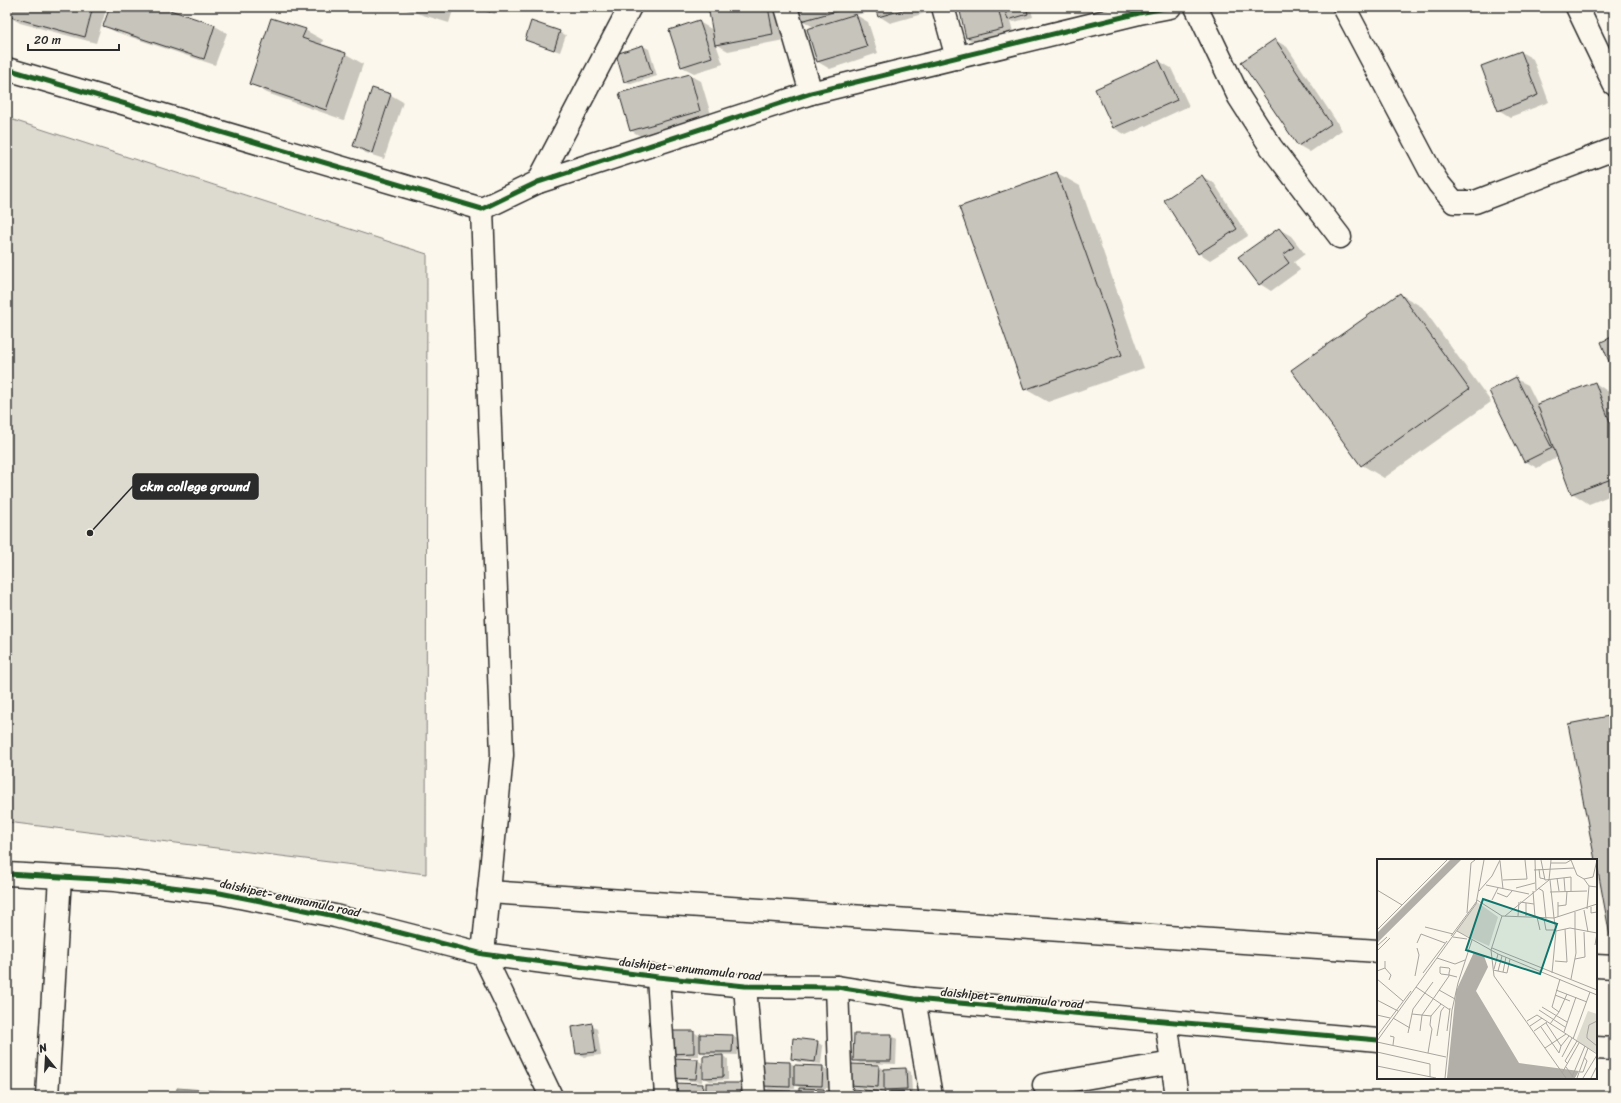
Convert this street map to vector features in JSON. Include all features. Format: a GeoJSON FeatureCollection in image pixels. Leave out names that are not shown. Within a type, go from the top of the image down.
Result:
{"type":"FeatureCollection","features":[{"type":"Feature","properties":{"kind":"street"},"geometry":{"type":"LineString","coordinates":[[538,182],[630,7]]}},
{"type":"Feature","properties":{"kind":"street"},"geometry":{"type":"LineString","coordinates":[[786,7],[811,93]]}},
{"type":"Feature","properties":{"kind":"street"},"geometry":{"type":"LineString","coordinates":[[943,7],[957,58]]}},
{"type":"Feature","properties":{"kind":"street"},"geometry":{"type":"LineString","coordinates":[[7,69],[482,209],[538,182],[811,93],[957,58],[1138,10],[1170,7]]}},
{"type":"Feature","properties":{"kind":"street"},"geometry":{"type":"LineString","coordinates":[[1196,7],[1239,97],[1271,147],[1340,236]]}},
{"type":"Feature","properties":{"kind":"street"},"geometry":{"type":"LineString","coordinates":[[1344,7],[1430,170],[1454,202],[1475,202],[1614,149]]}},
{"type":"Feature","properties":{"kind":"street"},"geometry":{"type":"LineString","coordinates":[[1577,7],[1614,84]]}},
{"type":"Feature","properties":{"kind":"street"},"geometry":{"type":"LineString","coordinates":[[482,209],[502,755],[483,954],[551,1096]]}},
{"type":"Feature","properties":{"kind":"street","name":"daishipet- enumamula road"},"geometry":{"type":"LineString","coordinates":[[7,874],[115,880],[220,893],[335,916],[483,954],[658,977],[745,986],[837,987],[914,999],[1377,1040]]}},
{"type":"Feature","properties":{"kind":"street"},"geometry":{"type":"LineString","coordinates":[[47,1096],[60,877]]}},
{"type":"Feature","properties":{"kind":"street"},"geometry":{"type":"LineString","coordinates":[[489,892],[1377,951]]}},
{"type":"Feature","properties":{"kind":"street"},"geometry":{"type":"LineString","coordinates":[[1597,966],[1614,967]]}},
{"type":"Feature","properties":{"kind":"street"},"geometry":{"type":"LineString","coordinates":[[658,977],[666,1096]]}},
{"type":"Feature","properties":{"kind":"street"},"geometry":{"type":"LineString","coordinates":[[745,986],[754,1096]]}},
{"type":"Feature","properties":{"kind":"street"},"geometry":{"type":"LineString","coordinates":[[837,987],[841,1096]]}},
{"type":"Feature","properties":{"kind":"street"},"geometry":{"type":"LineString","coordinates":[[914,999],[931,1096]]}},
{"type":"Feature","properties":{"kind":"street"},"geometry":{"type":"LineString","coordinates":[[1166,1022],[1177,1096]]}},
{"type":"Feature","properties":{"kind":"street"},"geometry":{"type":"LineString","coordinates":[[1597,1048],[1614,1049]]}},
{"type":"Feature","properties":{"kind":"street"},"geometry":{"type":"LineString","coordinates":[[1044,1085],[1172,1063]]}},
{"type":"Feature","properties":{"kind":"shaded area"},"geometry":{"type":"Polygon","coordinates":[[[7,118],[427,254],[426,874],[7,822],[7,118]]]}},
{"type":"Feature","properties":{"kind":"water"},"geometry":{"type":"Polygon","coordinates":[[[177,1088],[286,1096],[176,1096],[177,1088]]]}},
{"type":"Feature","properties":{"kind":"building"},"geometry":{"type":"Polygon","coordinates":[[[10,7],[93,7],[85,37],[7,16],[10,7]]]}},
{"type":"Feature","properties":{"kind":"building"},"geometry":{"type":"Polygon","coordinates":[[[110,7],[161,7],[215,25],[204,59],[103,26],[110,7]]]}},
{"type":"Feature","properties":{"kind":"building"},"geometry":{"type":"Polygon","coordinates":[[[475,7],[491,7],[490,12],[475,7]]]}},
{"type":"Feature","properties":{"kind":"building"},"geometry":{"type":"Polygon","coordinates":[[[708,7],[768,7],[773,34],[715,45],[708,7]]]}},
{"type":"Feature","properties":{"kind":"building"},"geometry":{"type":"Polygon","coordinates":[[[797,7],[851,7],[801,21],[797,7]]]}},
{"type":"Feature","properties":{"kind":"building"},"geometry":{"type":"Polygon","coordinates":[[[875,7],[913,7],[878,17],[875,7]]]}},
{"type":"Feature","properties":{"kind":"building"},"geometry":{"type":"Polygon","coordinates":[[[959,7],[998,7],[1003,29],[966,38],[959,7]]]}},
{"type":"Feature","properties":{"kind":"building"},"geometry":{"type":"Polygon","coordinates":[[[1004,7],[1026,7],[1028,14],[1008,20],[1004,7]]]}},
{"type":"Feature","properties":{"kind":"building"},"geometry":{"type":"Polygon","coordinates":[[[856,14],[867,47],[817,62],[807,29],[856,14]]]}},
{"type":"Feature","properties":{"kind":"building"},"geometry":{"type":"Polygon","coordinates":[[[271,18],[306,29],[302,38],[346,53],[326,110],[249,84],[271,18]]]}},
{"type":"Feature","properties":{"kind":"building"},"geometry":{"type":"Polygon","coordinates":[[[699,20],[712,57],[681,67],[669,30],[699,20]]]}},
{"type":"Feature","properties":{"kind":"building"},"geometry":{"type":"Polygon","coordinates":[[[531,21],[560,31],[554,50],[525,40],[531,21]]]}},
{"type":"Feature","properties":{"kind":"building"},"geometry":{"type":"Polygon","coordinates":[[[1275,39],[1331,124],[1298,146],[1241,62],[1275,39]]]}},
{"type":"Feature","properties":{"kind":"building"},"geometry":{"type":"Polygon","coordinates":[[[643,45],[652,73],[624,82],[616,54],[643,45]]]}},
{"type":"Feature","properties":{"kind":"building"},"geometry":{"type":"Polygon","coordinates":[[[1521,51],[1538,95],[1498,111],[1481,66],[1521,51]]]}},
{"type":"Feature","properties":{"kind":"building"},"geometry":{"type":"Polygon","coordinates":[[[1159,60],[1177,100],[1113,128],[1095,89],[1159,60]]]}},
{"type":"Feature","properties":{"kind":"building"},"geometry":{"type":"Polygon","coordinates":[[[690,74],[700,111],[630,131],[619,93],[690,74]]]}},
{"type":"Feature","properties":{"kind":"building"},"geometry":{"type":"Polygon","coordinates":[[[372,88],[391,94],[372,153],[353,146],[372,88]]]}},
{"type":"Feature","properties":{"kind":"building"},"geometry":{"type":"Polygon","coordinates":[[[1057,172],[1122,355],[1024,390],[959,207],[1057,172]]]}},
{"type":"Feature","properties":{"kind":"building"},"geometry":{"type":"Polygon","coordinates":[[[1202,175],[1237,229],[1198,254],[1164,200],[1202,175]]]}},
{"type":"Feature","properties":{"kind":"building"},"geometry":{"type":"Polygon","coordinates":[[[1279,228],[1294,247],[1283,255],[1289,263],[1259,285],[1238,257],[1279,228]]]}},
{"type":"Feature","properties":{"kind":"building"},"geometry":{"type":"Polygon","coordinates":[[[1400,293],[1469,389],[1361,466],[1291,370],[1400,293]]]}},
{"type":"Feature","properties":{"kind":"building"},"geometry":{"type":"Polygon","coordinates":[[[1614,336],[1614,374],[1601,342],[1614,336]]]}},
{"type":"Feature","properties":{"kind":"building"},"geometry":{"type":"Polygon","coordinates":[[[1516,377],[1552,448],[1524,462],[1489,391],[1516,377]]]}},
{"type":"Feature","properties":{"kind":"building"},"geometry":{"type":"Polygon","coordinates":[[[1595,382],[1614,433],[1614,478],[1571,494],[1537,404],[1595,382]]]}},
{"type":"Feature","properties":{"kind":"building"},"geometry":{"type":"Polygon","coordinates":[[[1614,715],[1614,958],[1597,859],[1595,859],[1568,724],[1614,715]]]}},
{"type":"Feature","properties":{"kind":"building"},"geometry":{"type":"Polygon","coordinates":[[[592,1023],[596,1052],[576,1054],[572,1027],[592,1023]]]}},
{"type":"Feature","properties":{"kind":"building"},"geometry":{"type":"Polygon","coordinates":[[[668,1031],[694,1031],[694,1053],[668,1054],[668,1031]]]}},
{"type":"Feature","properties":{"kind":"building"},"geometry":{"type":"Polygon","coordinates":[[[700,1034],[733,1035],[732,1052],[700,1052],[700,1034]]]}},
{"type":"Feature","properties":{"kind":"building"},"geometry":{"type":"Polygon","coordinates":[[[854,1034],[892,1034],[891,1061],[853,1061],[854,1034]]]}},
{"type":"Feature","properties":{"kind":"building"},"geometry":{"type":"Polygon","coordinates":[[[793,1038],[818,1041],[815,1062],[791,1059],[793,1038]]]}},
{"type":"Feature","properties":{"kind":"building"},"geometry":{"type":"Polygon","coordinates":[[[723,1055],[723,1077],[703,1078],[703,1056],[723,1055]]]}},
{"type":"Feature","properties":{"kind":"building"},"geometry":{"type":"Polygon","coordinates":[[[673,1058],[698,1059],[696,1079],[671,1078],[673,1058]]]}},
{"type":"Feature","properties":{"kind":"building"},"geometry":{"type":"Polygon","coordinates":[[[763,1061],[790,1062],[790,1087],[762,1086],[763,1061]]]}},
{"type":"Feature","properties":{"kind":"building"},"geometry":{"type":"Polygon","coordinates":[[[851,1064],[879,1065],[878,1087],[850,1085],[851,1064]]]}},
{"type":"Feature","properties":{"kind":"building"},"geometry":{"type":"Polygon","coordinates":[[[794,1065],[823,1066],[822,1086],[794,1085],[794,1065]]]}},
{"type":"Feature","properties":{"kind":"building"},"geometry":{"type":"Polygon","coordinates":[[[906,1068],[907,1089],[884,1090],[884,1069],[906,1068]]]}},
{"type":"Feature","properties":{"kind":"building"},"geometry":{"type":"Polygon","coordinates":[[[673,1083],[703,1084],[702,1096],[672,1096],[673,1083]]]}},
{"type":"Feature","properties":{"kind":"building"},"geometry":{"type":"Polygon","coordinates":[[[706,1083],[741,1083],[741,1096],[706,1096],[706,1083]]]}},
{"type":"Feature","properties":{"kind":"building"},"geometry":{"type":"Polygon","coordinates":[[[799,1088],[824,1089],[824,1096],[799,1096],[799,1088]]]}},
{"type":"Feature","properties":{"kind":"building"},"geometry":{"type":"Polygon","coordinates":[[[852,1089],[885,1092],[884,1096],[852,1096],[852,1089]]]}},
{"type":"Feature","properties":{"kind":"building"},"geometry":{"type":"Polygon","coordinates":[[[764,1090],[791,1091],[790,1096],[764,1096],[764,1090]]]}},
{"type":"Feature","properties":{"kind":"building"},"geometry":{"type":"Polygon","coordinates":[[[910,1091],[910,1096],[890,1096],[890,1092],[910,1091]]]}},
{"type":"Feature","properties":{"kind":"cycle path"},"geometry":{"type":"LineString","coordinates":[[7,69],[482,209],[538,182],[811,93],[1139,13],[1170,7]]}},
{"type":"Feature","properties":{"kind":"cycle path"},"geometry":{"type":"LineString","coordinates":[[7,874],[115,880],[220,893],[335,916],[483,954],[658,977],[745,986],[837,987],[914,999],[1377,1040]]}},
{"type":"Feature","properties":{"kind":"place","name":"ckm college ground"},"geometry":{"type":"Point","coordinates":[90,533]}}]}
